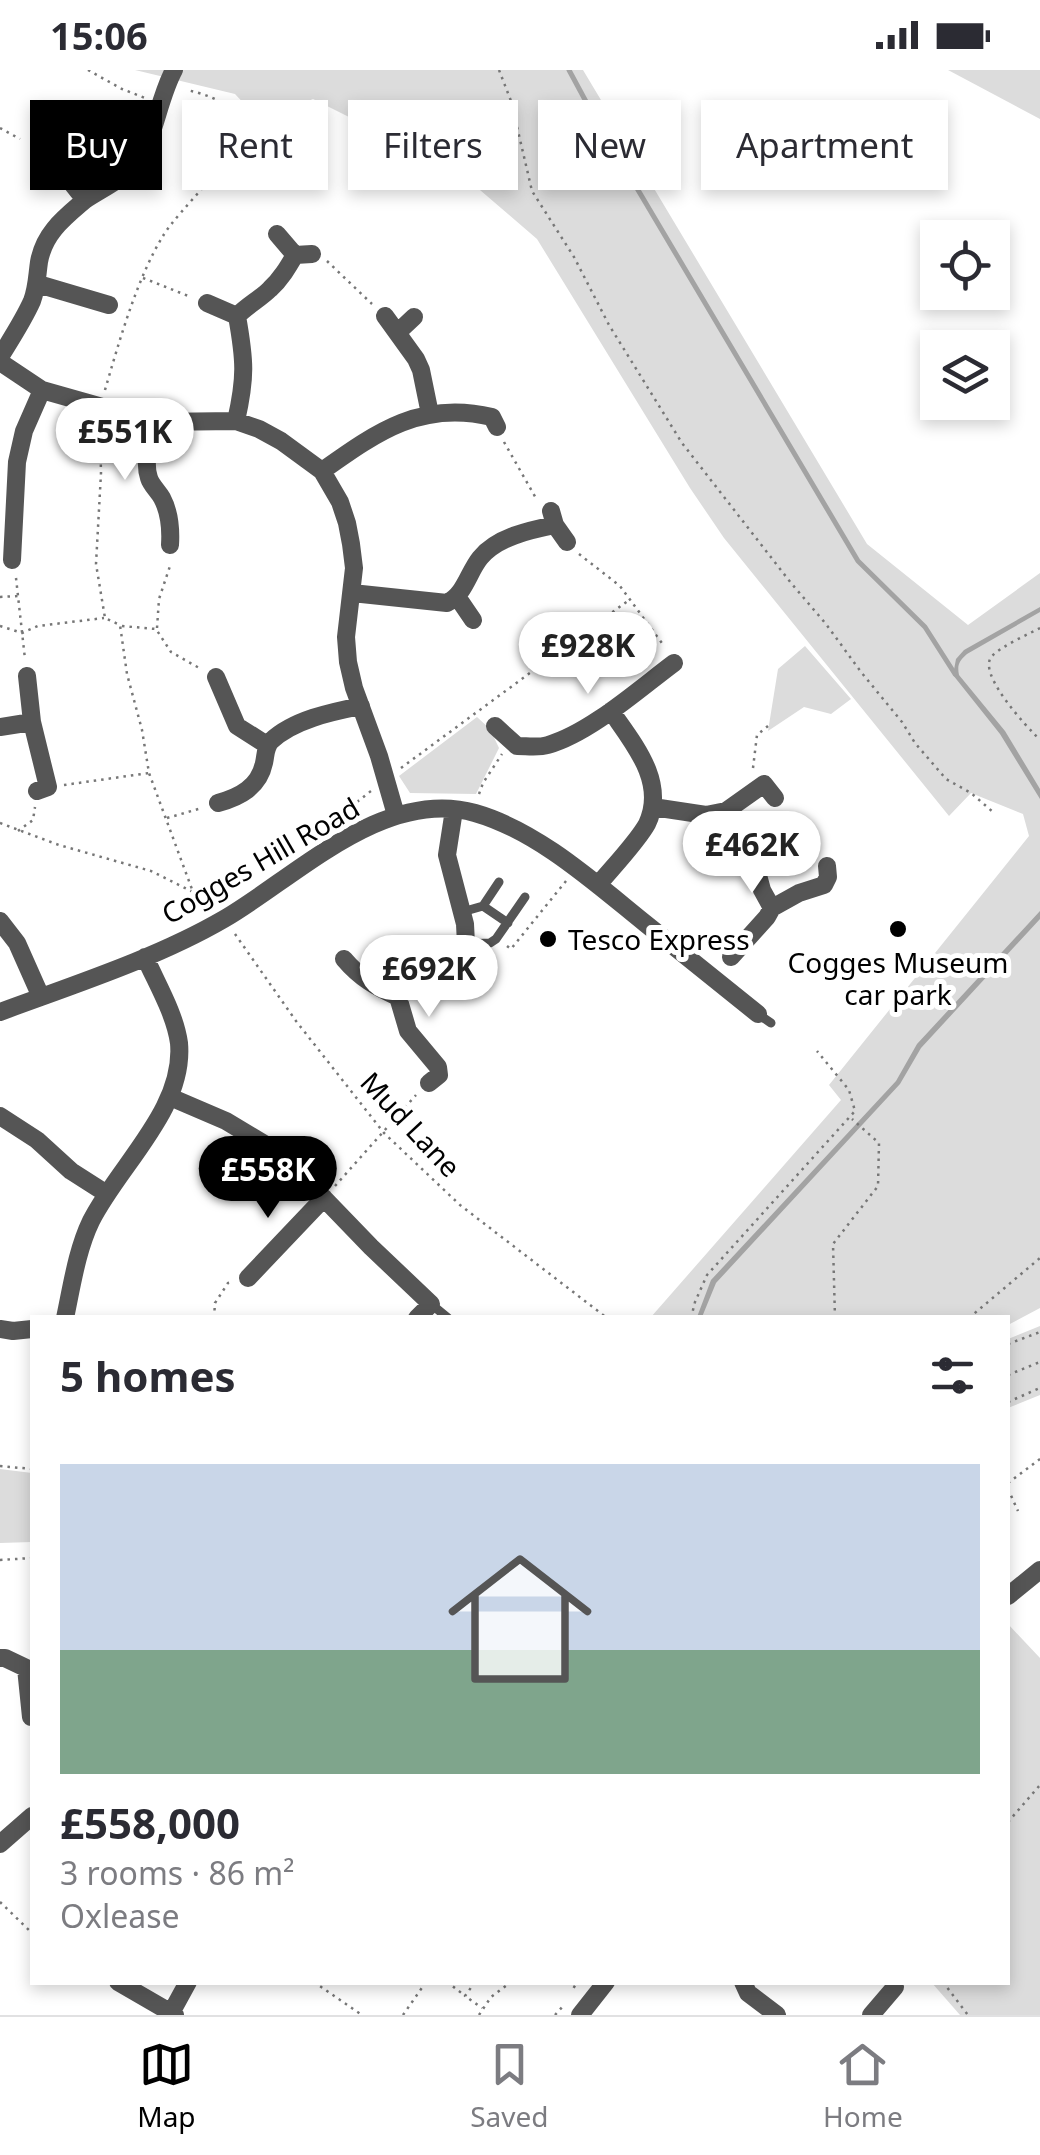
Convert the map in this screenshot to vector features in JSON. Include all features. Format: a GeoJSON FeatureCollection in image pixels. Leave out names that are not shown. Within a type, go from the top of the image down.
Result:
{"type":"FeatureCollection","features":[{"type":"Feature","properties":{"kind":"street"},"geometry":{"type":"LineString","coordinates":[[77,190],[85,200]]}},
{"type":"Feature","properties":{"kind":"street"},"geometry":{"type":"LineString","coordinates":[[100,190],[58,222],[48,235],[38,284],[0,359],[42,390],[155,422],[236,421],[281,441],[322,471],[347,523],[354,568],[346,637],[348,662],[396,815]]}},
{"type":"Feature","properties":{"kind":"street"},"geometry":{"type":"LineString","coordinates":[[238,316],[268,292],[304,254],[278,234]]}},
{"type":"Feature","properties":{"kind":"street"},"geometry":{"type":"LineString","coordinates":[[38,284],[109,306]]}},
{"type":"Feature","properties":{"kind":"street"},"geometry":{"type":"LineString","coordinates":[[207,303],[238,316]]}},
{"type":"Feature","properties":{"kind":"street"},"geometry":{"type":"LineString","coordinates":[[236,421],[245,362],[238,316]]}},
{"type":"Feature","properties":{"kind":"street"},"geometry":{"type":"LineString","coordinates":[[385,316],[422,370],[430,414]]}},
{"type":"Feature","properties":{"kind":"street"},"geometry":{"type":"LineString","coordinates":[[398,332],[414,318]]}},
{"type":"Feature","properties":{"kind":"street"},"geometry":{"type":"LineString","coordinates":[[12,560],[17,462],[24,431],[42,390]]}},
{"type":"Feature","properties":{"kind":"street"},"geometry":{"type":"LineString","coordinates":[[322,471],[406,419],[475,413],[492,416],[498,427]]}},
{"type":"Feature","properties":{"kind":"street"},"geometry":{"type":"LineString","coordinates":[[155,422],[148,476],[168,513],[170,545]]}},
{"type":"Feature","properties":{"kind":"street"},"geometry":{"type":"LineString","coordinates":[[352,593],[447,603],[458,598],[479,559],[491,547],[553,518],[567,542]]}},
{"type":"Feature","properties":{"kind":"street"},"geometry":{"type":"LineString","coordinates":[[458,598],[473,620]]}},
{"type":"Feature","properties":{"kind":"street"},"geometry":{"type":"LineString","coordinates":[[495,726],[516,746],[544,746],[567,738],[674,663]]}},
{"type":"Feature","properties":{"kind":"street"},"geometry":{"type":"LineString","coordinates":[[27,676],[42,789]]}},
{"type":"Feature","properties":{"kind":"street"},"geometry":{"type":"LineString","coordinates":[[216,677],[237,726],[267,745]]}},
{"type":"Feature","properties":{"kind":"street"},"geometry":{"type":"LineString","coordinates":[[218,803],[253,786],[260,776],[267,745],[285,730],[360,706]]}},
{"type":"Feature","properties":{"kind":"street"},"geometry":{"type":"LineString","coordinates":[[598,885],[646,827],[653,807],[649,771],[611,710]]}},
{"type":"Feature","properties":{"kind":"street"},"geometry":{"type":"LineString","coordinates":[[0,726],[32,722]]}},
{"type":"Feature","properties":{"kind":"street"},"geometry":{"type":"LineString","coordinates":[[653,807],[706,816],[726,811],[770,791],[753,768]]}},
{"type":"Feature","properties":{"kind":"street","name":"Cogges Hill Road"},"geometry":{"type":"LineString","coordinates":[[0,1012],[145,957],[224,919],[372,824],[396,815],[436,809],[463,811],[514,828],[576,868],[764,1018]]}},
{"type":"Feature","properties":{"kind":"street"},"geometry":{"type":"LineString","coordinates":[[398,996],[416,983],[451,968],[466,944],[448,855],[463,811]]}},
{"type":"Feature","properties":{"kind":"street"},"geometry":{"type":"LineString","coordinates":[[726,811],[736,841],[754,861],[772,908]]}},
{"type":"Feature","properties":{"kind":"street"},"geometry":{"type":"LineString","coordinates":[[731,957],[772,908],[824,885],[828,866]]}},
{"type":"Feature","properties":{"kind":"street"},"geometry":{"type":"LineString","coordinates":[[0,921],[17,943],[42,997]]}},
{"type":"Feature","properties":{"kind":"street"},"geometry":{"type":"LineString","coordinates":[[66,1315],[90,1222],[170,1096],[179,1046],[175,1026],[145,957]]}},
{"type":"Feature","properties":{"kind":"street"},"geometry":{"type":"LineString","coordinates":[[344,960],[372,985],[398,996]]}},
{"type":"Feature","properties":{"kind":"street"},"geometry":{"type":"LineString","coordinates":[[398,996],[408,1031],[438,1068],[439,1075],[429,1083]]}},
{"type":"Feature","properties":{"kind":"street"},"geometry":{"type":"LineString","coordinates":[[170,1096],[226,1122],[288,1160],[424,1311]]}},
{"type":"Feature","properties":{"kind":"street"},"geometry":{"type":"LineString","coordinates":[[0,1116],[107,1194]]}},
{"type":"Feature","properties":{"kind":"street"},"geometry":{"type":"LineString","coordinates":[[248,1278],[324,1198]]}},
{"type":"Feature","properties":{"kind":"street"},"geometry":{"type":"LineString","coordinates":[[0,1328],[30,1330]]}},
{"type":"Feature","properties":{"kind":"street"},"geometry":{"type":"LineString","coordinates":[[1010,1594],[1040,1570]]}},
{"type":"Feature","properties":{"kind":"street"},"geometry":{"type":"LineString","coordinates":[[0,1658],[26,1668],[30,1707]]}},
{"type":"Feature","properties":{"kind":"street"},"geometry":{"type":"LineString","coordinates":[[0,1844],[30,1818]]}},
{"type":"Feature","properties":{"kind":"street"},"geometry":{"type":"LineString","coordinates":[[123,1985],[173,2014],[187,1985]]}},
{"type":"Feature","properties":{"kind":"street"},"geometry":{"type":"LineString","coordinates":[[580,2015],[604,1985]]}},
{"type":"Feature","properties":{"kind":"street"},"geometry":{"type":"LineString","coordinates":[[745,1985],[748,1993],[777,2015]]}},
{"type":"Feature","properties":{"kind":"street"},"geometry":{"type":"LineString","coordinates":[[870,2015],[895,1988]]}},
{"type":"Feature","properties":{"kind":"lane"},"geometry":{"type":"LineString","coordinates":[[462,912],[483,906],[499,882]]}},
{"type":"Feature","properties":{"kind":"lane"},"geometry":{"type":"LineString","coordinates":[[466,944],[490,943],[526,897]]}},
{"type":"Feature","properties":{"kind":"lane"},"geometry":{"type":"LineString","coordinates":[[483,906],[508,922]]}},
{"type":"Feature","properties":{"kind":"path"},"geometry":{"type":"LineString","coordinates":[[88,70],[149,100]]}},
{"type":"Feature","properties":{"kind":"path"},"geometry":{"type":"LineString","coordinates":[[499,70],[511,101],[532,192],[682,444],[915,743],[946,779],[993,812]]}},
{"type":"Feature","properties":{"kind":"path"},"geometry":{"type":"LineString","coordinates":[[105,618],[96,564],[100,407],[143,278],[163,236],[237,140],[238,126],[231,110],[170,77]]}},
{"type":"Feature","properties":{"kind":"path"},"geometry":{"type":"LineString","coordinates":[[0,128],[14,138],[30,141]]}},
{"type":"Feature","properties":{"kind":"path"},"geometry":{"type":"LineString","coordinates":[[304,254],[328,262],[385,316]]}},
{"type":"Feature","properties":{"kind":"path"},"geometry":{"type":"LineString","coordinates":[[143,278],[207,303]]}},
{"type":"Feature","properties":{"kind":"path"},"geometry":{"type":"LineString","coordinates":[[498,427],[544,512],[553,518]]}},
{"type":"Feature","properties":{"kind":"path"},"geometry":{"type":"LineString","coordinates":[[567,542],[620,586],[674,663]]}},
{"type":"Feature","properties":{"kind":"path"},"geometry":{"type":"LineString","coordinates":[[170,545],[173,557],[159,599],[156,629],[171,652],[216,677]]}},
{"type":"Feature","properties":{"kind":"path"},"geometry":{"type":"LineString","coordinates":[[12,560],[27,676]]}},
{"type":"Feature","properties":{"kind":"path"},"geometry":{"type":"LineString","coordinates":[[0,597],[19,596]]}},
{"type":"Feature","properties":{"kind":"path"},"geometry":{"type":"LineString","coordinates":[[307,841],[629,600]]}},
{"type":"Feature","properties":{"kind":"path"},"geometry":{"type":"LineString","coordinates":[[0,626],[22,633],[38,626],[105,618],[120,626],[156,629]]}},
{"type":"Feature","properties":{"kind":"path"},"geometry":{"type":"LineString","coordinates":[[120,626],[149,773],[193,892]]}},
{"type":"Feature","properties":{"kind":"path"},"geometry":{"type":"LineString","coordinates":[[1040,628],[993,655],[988,666],[990,676],[1010,706],[1040,740]]}},
{"type":"Feature","properties":{"kind":"path"},"geometry":{"type":"LineString","coordinates":[[753,768],[757,734],[768,726]]}},
{"type":"Feature","properties":{"kind":"path"},"geometry":{"type":"LineString","coordinates":[[463,811],[500,754],[516,746]]}},
{"type":"Feature","properties":{"kind":"path"},"geometry":{"type":"LineString","coordinates":[[18,831],[33,820],[42,789],[149,773]]}},
{"type":"Feature","properties":{"kind":"path"},"geometry":{"type":"LineString","coordinates":[[167,818],[218,803]]}},
{"type":"Feature","properties":{"kind":"path"},"geometry":{"type":"LineString","coordinates":[[0,823],[151,871],[193,892]]}},
{"type":"Feature","properties":{"kind":"path"},"geometry":{"type":"LineString","coordinates":[[496,938],[512,949],[576,868]]}},
{"type":"Feature","properties":{"kind":"path","name":"Mud Lane"},"geometry":{"type":"LineString","coordinates":[[193,892],[224,919],[296,1021],[384,1133],[460,1205],[602,1315]]}},
{"type":"Feature","properties":{"kind":"path"},"geometry":{"type":"LineString","coordinates":[[692,1315],[708,1275],[751,1224],[853,1119],[853,1097],[817,1051]]}},
{"type":"Feature","properties":{"kind":"path"},"geometry":{"type":"LineString","coordinates":[[324,1198],[429,1083]]}},
{"type":"Feature","properties":{"kind":"path"},"geometry":{"type":"LineString","coordinates":[[835,1315],[833,1244],[878,1186],[879,1143],[853,1119]]}},
{"type":"Feature","properties":{"kind":"path"},"geometry":{"type":"LineString","coordinates":[[972,1315],[1040,1258]]}},
{"type":"Feature","properties":{"kind":"path"},"geometry":{"type":"LineString","coordinates":[[214,1315],[215,1303],[228,1283],[248,1278]]}},
{"type":"Feature","properties":{"kind":"path"},"geometry":{"type":"LineString","coordinates":[[1010,1343],[1038,1332],[1040,1342]]}},
{"type":"Feature","properties":{"kind":"path"},"geometry":{"type":"LineString","coordinates":[[1010,1375],[1040,1362]]}},
{"type":"Feature","properties":{"kind":"path"},"geometry":{"type":"LineString","coordinates":[[1010,1401],[1040,1388]]}},
{"type":"Feature","properties":{"kind":"path"},"geometry":{"type":"LineString","coordinates":[[1010,1484],[1040,1459]]}},
{"type":"Feature","properties":{"kind":"path"},"geometry":{"type":"LineString","coordinates":[[0,1466],[30,1469]]}},
{"type":"Feature","properties":{"kind":"path"},"geometry":{"type":"LineString","coordinates":[[1010,1491],[1018,1511]]}},
{"type":"Feature","properties":{"kind":"path"},"geometry":{"type":"LineString","coordinates":[[0,1560],[30,1558]]}},
{"type":"Feature","properties":{"kind":"path"},"geometry":{"type":"LineString","coordinates":[[1010,1820],[1040,1785]]}},
{"type":"Feature","properties":{"kind":"path"},"geometry":{"type":"LineString","coordinates":[[0,1902],[30,1931]]}},
{"type":"Feature","properties":{"kind":"path"},"geometry":{"type":"LineString","coordinates":[[318,1985],[362,2015]]}},
{"type":"Feature","properties":{"kind":"path"},"geometry":{"type":"LineString","coordinates":[[403,2015],[424,1985]]}},
{"type":"Feature","properties":{"kind":"path"},"geometry":{"type":"LineString","coordinates":[[451,1985],[484,2008]]}},
{"type":"Feature","properties":{"kind":"path"},"geometry":{"type":"LineString","coordinates":[[466,1996],[473,1985]]}},
{"type":"Feature","properties":{"kind":"path"},"geometry":{"type":"LineString","coordinates":[[479,2015],[506,1985]]}},
{"type":"Feature","properties":{"kind":"path"},"geometry":{"type":"LineString","coordinates":[[572,1985],[577,1989]]}},
{"type":"Feature","properties":{"kind":"path"},"geometry":{"type":"LineString","coordinates":[[946,1985],[968,2015]]}},
{"type":"Feature","properties":{"kind":"shaded area"},"geometry":{"type":"Polygon","coordinates":[[[135,70],[583,70],[601,100],[538,100],[538,190],[655,190],[867,544],[968,625],[1040,573],[1040,1308],[1010,1324],[1010,1315],[653,1315],[841,1100],[829,1085],[1029,836],[1023,814],[971,793],[949,816],[724,538],[537,239],[480,190],[518,190],[518,100],[348,100],[348,116],[328,106],[328,100],[241,100],[235,94],[135,70]]]}},
{"type":"Feature","properties":{"kind":"shaded area"},"geometry":{"type":"Polygon","coordinates":[[[948,70],[1040,70],[1040,119],[948,70]]]}},
{"type":"Feature","properties":{"kind":"shaded area"},"geometry":{"type":"Polygon","coordinates":[[[1040,607],[1040,612],[967,654],[958,668],[959,675],[1005,731],[1040,789],[1040,799],[1000,734],[953,675],[956,659],[964,650],[1040,607]]]}},
{"type":"Feature","properties":{"kind":"shaded area"},"geometry":{"type":"Polygon","coordinates":[[[805,646],[851,699],[831,714],[804,707],[768,731],[778,669],[805,646]]]}},
{"type":"Feature","properties":{"kind":"shaded area"},"geometry":{"type":"Polygon","coordinates":[[[477,717],[490,729],[499,748],[476,794],[410,793],[399,776],[477,717]]]}},
{"type":"Feature","properties":{"kind":"shaded area"},"geometry":{"type":"Polygon","coordinates":[[[1040,911],[1040,919],[921,1048],[900,1084],[716,1283],[703,1315],[698,1315],[711,1280],[896,1081],[917,1044],[1040,911]]]}},
{"type":"Feature","properties":{"kind":"shaded area"},"geometry":{"type":"Polygon","coordinates":[[[1040,1326],[1040,1395],[1010,1407],[1010,1338],[1040,1326]]]}},
{"type":"Feature","properties":{"kind":"shaded area"},"geometry":{"type":"Polygon","coordinates":[[[0,1469],[30,1473],[30,1542],[0,1543],[0,1469]]]}},
{"type":"Feature","properties":{"kind":"shaded area"},"geometry":{"type":"Polygon","coordinates":[[[1010,1626],[1040,1658],[1040,2015],[960,2015],[934,1985],[1010,1985],[1010,1626]]]}},
{"type":"Feature","properties":{"kind":"waterway"},"geometry":{"type":"LineString","coordinates":[[569,70],[858,561],[925,627],[955,674]]}},
{"type":"Feature","properties":{"kind":"place","name":"Cogges Museum car park"},"geometry":{"type":"Point","coordinates":[898,929]}},
{"type":"Feature","properties":{"kind":"place","name":"Tesco Express"},"geometry":{"type":"Point","coordinates":[548,939]}}]}
